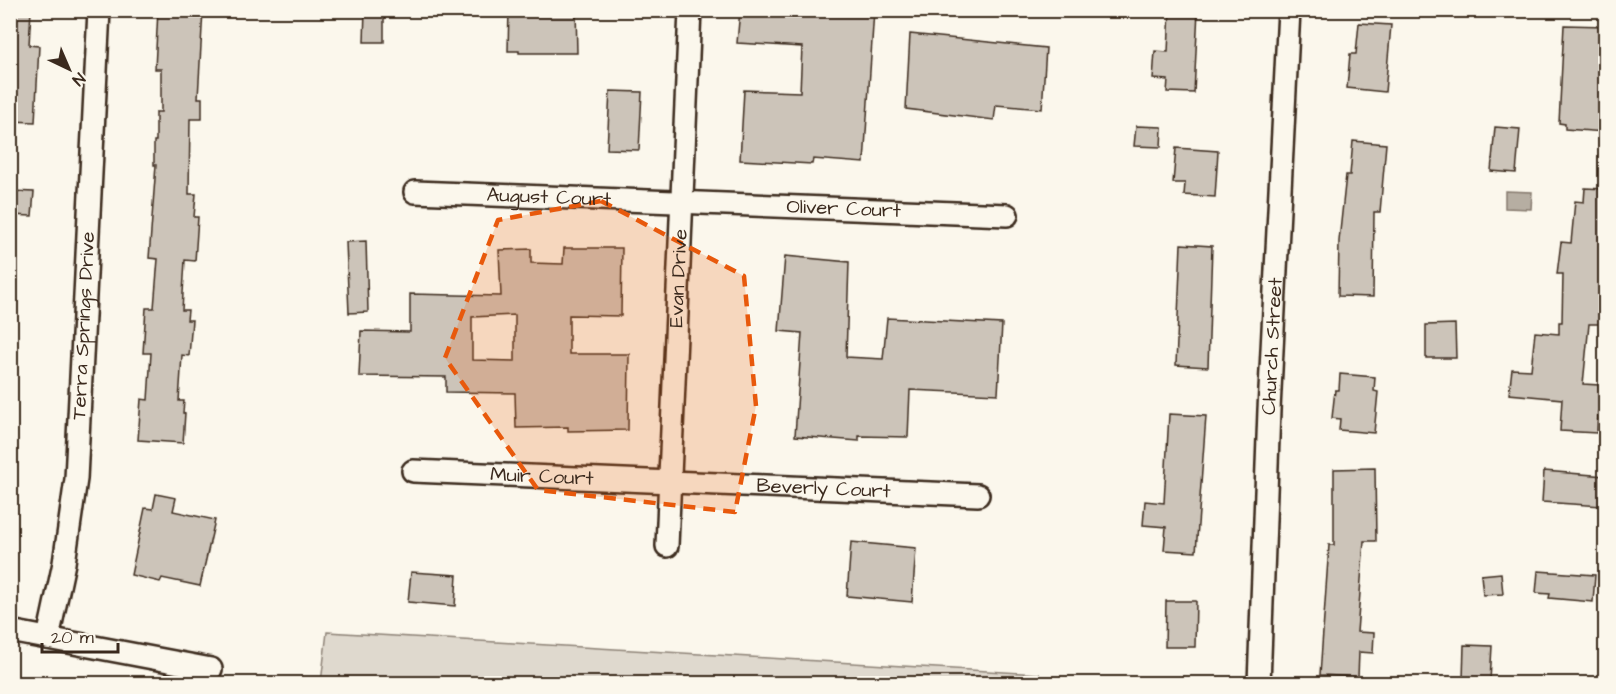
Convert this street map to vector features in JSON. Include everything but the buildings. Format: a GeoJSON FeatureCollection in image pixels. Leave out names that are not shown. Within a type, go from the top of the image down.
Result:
{"type":"FeatureCollection","features":[{"type":"Feature","properties":{"kind":"street","name":"Terra Springs Drive"},"geometry":{"type":"LineString","coordinates":[[48,638],[64,562],[76,479],[99,10]]}},
{"type":"Feature","properties":{"kind":"street","name":"Evan Drive"},"geometry":{"type":"LineString","coordinates":[[667,546],[690,10]]}},
{"type":"Feature","properties":{"kind":"street","name":"Church Street"},"geometry":{"type":"LineString","coordinates":[[1258,684],[1289,10]]}},
{"type":"Feature","properties":{"kind":"street","name":"August Court"},"geometry":{"type":"LineString","coordinates":[[415,192],[682,202]]}},
{"type":"Feature","properties":{"kind":"street","name":"Oliver Court"},"geometry":{"type":"LineString","coordinates":[[682,202],[1007,215]]}},
{"type":"Feature","properties":{"kind":"street","name":"Muir Court"},"geometry":{"type":"LineString","coordinates":[[412,471],[670,482]]}},
{"type":"Feature","properties":{"kind":"street","name":"Beverly Court"},"geometry":{"type":"LineString","coordinates":[[670,482],[978,495]]}},
{"type":"Feature","properties":{"kind":"street"},"geometry":{"type":"LineString","coordinates":[[10,631],[211,669]]}},
{"type":"Feature","properties":{"kind":"highlighted area"},"geometry":{"type":"Polygon","coordinates":[[[601,201],[744,276],[756,406],[735,512],[538,490],[445,358],[498,220],[601,201]]]}},
{"type":"Feature","properties":{"kind":"shaded area"},"geometry":{"type":"Polygon","coordinates":[[[1505,191],[1532,192],[1531,209],[1505,208],[1505,191]]]}},
{"type":"Feature","properties":{"kind":"shaded area"},"geometry":{"type":"Polygon","coordinates":[[[327,632],[1039,674],[1039,683],[321,683],[327,632]]]}}]}
